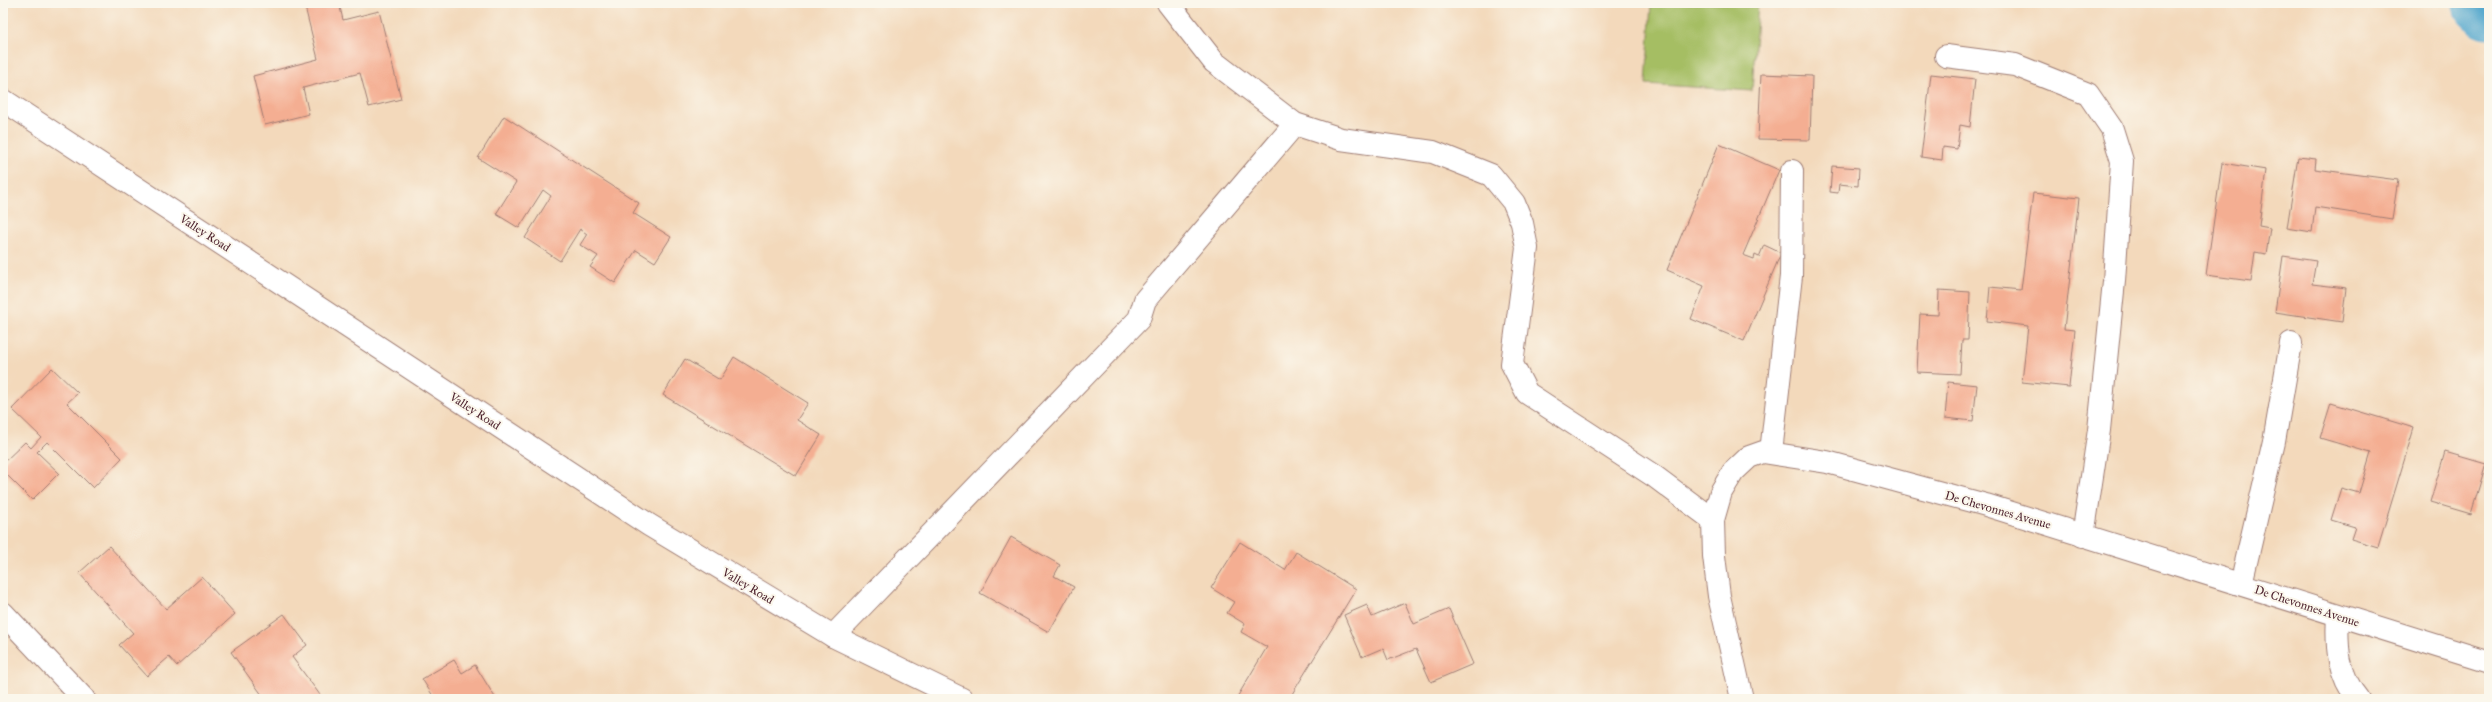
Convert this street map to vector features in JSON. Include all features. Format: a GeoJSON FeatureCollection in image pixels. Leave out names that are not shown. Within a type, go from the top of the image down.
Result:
{"type":"FeatureCollection","features":[{"type":"Feature","properties":{"kind":"street"},"geometry":{"type":"LineString","coordinates":[[1168,3],[1214,62],[1295,124],[1341,139],[1433,152],[1491,175],[1514,203],[1522,223],[1527,248],[1512,364],[1527,394],[1654,476],[1713,520]]}},
{"type":"Feature","properties":{"kind":"street"},"geometry":{"type":"LineString","coordinates":[[1946,56],[2015,65],[2088,94],[2112,129],[2122,161],[2114,281],[2105,375],[2083,536]]}},
{"type":"Feature","properties":{"kind":"street","name":"Valley Road"},"geometry":{"type":"LineString","coordinates":[[3,100],[643,521],[833,636],[962,699]]}},
{"type":"Feature","properties":{"kind":"street"},"geometry":{"type":"LineString","coordinates":[[833,636],[1139,319],[1145,300],[1295,124]]}},
{"type":"Feature","properties":{"kind":"street"},"geometry":{"type":"LineString","coordinates":[[1771,452],[1791,276],[1792,171]]}},
{"type":"Feature","properties":{"kind":"street"},"geometry":{"type":"LineString","coordinates":[[2241,584],[2274,442],[2291,343]]}},
{"type":"Feature","properties":{"kind":"street","name":"De Chevonnes Avenue"},"geometry":{"type":"LineString","coordinates":[[1742,699],[1719,596],[1714,556],[1713,520],[1721,492],[1733,472],[1749,457],[1763,452],[1771,452],[1827,462],[1986,506],[2489,662]]}},
{"type":"Feature","properties":{"kind":"street"},"geometry":{"type":"LineString","coordinates":[[3,613],[84,699]]}},
{"type":"Feature","properties":{"kind":"street"},"geometry":{"type":"LineString","coordinates":[[2338,616],[2337,640],[2340,662],[2346,681],[2358,699]]}},
{"type":"Feature","properties":{"kind":"green space"},"geometry":{"type":"Polygon","coordinates":[[[1651,3],[1758,3],[1752,91],[1646,84],[1651,3]]]}},
{"type":"Feature","properties":{"kind":"building"},"geometry":{"type":"Polygon","coordinates":[[[304,3],[339,3],[343,20],[379,11],[401,99],[369,107],[360,73],[303,88],[309,114],[265,125],[253,76],[318,59],[304,3]]]}},
{"type":"Feature","properties":{"kind":"building"},"geometry":{"type":"Polygon","coordinates":[[[1761,74],[1812,76],[1810,140],[1758,139],[1761,74]]]}},
{"type":"Feature","properties":{"kind":"building"},"geometry":{"type":"Polygon","coordinates":[[[1931,74],[1975,79],[1970,127],[1960,125],[1957,149],[1943,147],[1942,160],[1921,157],[1931,74]]]}},
{"type":"Feature","properties":{"kind":"building"},"geometry":{"type":"Polygon","coordinates":[[[504,116],[639,203],[633,213],[671,237],[655,262],[636,250],[615,283],[590,267],[598,256],[580,245],[587,234],[580,229],[560,261],[525,238],[551,196],[543,190],[519,228],[496,214],[516,182],[478,158],[504,116]]]}},
{"type":"Feature","properties":{"kind":"building"},"geometry":{"type":"Polygon","coordinates":[[[1719,144],[1779,170],[1743,255],[1754,259],[1755,255],[1759,257],[1764,245],[1781,253],[1744,341],[1691,319],[1704,286],[1667,270],[1719,144]]]}},
{"type":"Feature","properties":{"kind":"building"},"geometry":{"type":"Polygon","coordinates":[[[2298,157],[2316,159],[2315,169],[2398,180],[2392,219],[2315,207],[2312,232],[2287,228],[2298,157]]]}},
{"type":"Feature","properties":{"kind":"building"},"geometry":{"type":"Polygon","coordinates":[[[2222,163],[2266,170],[2259,226],[2270,228],[2266,254],[2255,252],[2251,281],[2206,275],[2222,163]]]}},
{"type":"Feature","properties":{"kind":"building"},"geometry":{"type":"Polygon","coordinates":[[[1832,166],[1859,168],[1858,186],[1839,184],[1838,193],[1830,192],[1832,166]]]}},
{"type":"Feature","properties":{"kind":"building"},"geometry":{"type":"Polygon","coordinates":[[[2033,193],[2079,198],[2064,329],[2075,330],[2069,387],[2022,382],[2028,326],[1987,321],[1990,287],[2021,290],[2033,193]]]}},
{"type":"Feature","properties":{"kind":"building"},"geometry":{"type":"Polygon","coordinates":[[[2283,256],[2316,261],[2312,284],[2346,288],[2342,322],[2275,312],[2283,256]]]}},
{"type":"Feature","properties":{"kind":"building"},"geometry":{"type":"Polygon","coordinates":[[[1939,290],[1970,292],[1968,340],[1962,340],[1960,374],[1917,372],[1920,314],[1938,315],[1939,290]]]}},
{"type":"Feature","properties":{"kind":"building"},"geometry":{"type":"Polygon","coordinates":[[[734,357],[808,403],[797,420],[821,435],[796,476],[663,395],[685,359],[720,380],[734,357]]]}},
{"type":"Feature","properties":{"kind":"building"},"geometry":{"type":"Polygon","coordinates":[[[52,368],[78,393],[67,403],[122,458],[93,488],[47,442],[37,452],[59,473],[32,500],[3,471],[3,463],[25,442],[31,448],[41,437],[12,409],[52,368]]]}},
{"type":"Feature","properties":{"kind":"building"},"geometry":{"type":"Polygon","coordinates":[[[1948,382],[1977,385],[1973,421],[1945,418],[1948,382]]]}},
{"type":"Feature","properties":{"kind":"building"},"geometry":{"type":"Polygon","coordinates":[[[2331,403],[2414,428],[2378,547],[2351,539],[2355,527],[2331,520],[2341,488],[2359,493],[2371,453],[2320,438],[2331,403]]]}},
{"type":"Feature","properties":{"kind":"building"},"geometry":{"type":"Polygon","coordinates":[[[2445,452],[2486,464],[2471,514],[2430,502],[2445,452]]]}},
{"type":"Feature","properties":{"kind":"building"},"geometry":{"type":"Polygon","coordinates":[[[1011,537],[1060,565],[1054,576],[1074,587],[1049,632],[980,593],[1011,537]]]}},
{"type":"Feature","properties":{"kind":"building"},"geometry":{"type":"Polygon","coordinates":[[[1240,542],[1285,570],[1296,552],[1356,589],[1289,699],[1236,699],[1267,647],[1241,632],[1245,624],[1227,613],[1234,602],[1211,588],[1240,542]]]}},
{"type":"Feature","properties":{"kind":"building"},"geometry":{"type":"Polygon","coordinates":[[[109,546],[166,609],[202,577],[235,614],[177,666],[169,657],[147,676],[119,645],[133,633],[79,573],[109,546]]]}},
{"type":"Feature","properties":{"kind":"building"},"geometry":{"type":"Polygon","coordinates":[[[1405,603],[1414,624],[1449,609],[1473,664],[1431,682],[1416,649],[1388,660],[1383,648],[1362,657],[1344,615],[1367,605],[1372,617],[1405,603]]]}},
{"type":"Feature","properties":{"kind":"building"},"geometry":{"type":"Polygon","coordinates":[[[284,614],[307,645],[292,657],[323,699],[265,699],[231,652],[284,614]]]}},
{"type":"Feature","properties":{"kind":"building"},"geometry":{"type":"Polygon","coordinates":[[[454,660],[462,673],[475,665],[496,699],[435,699],[422,679],[454,660]]]}},
{"type":"Feature","properties":{"kind":"waterway"},"geometry":{"type":"LineString","coordinates":[[2484,3],[2489,7]]}}]}
